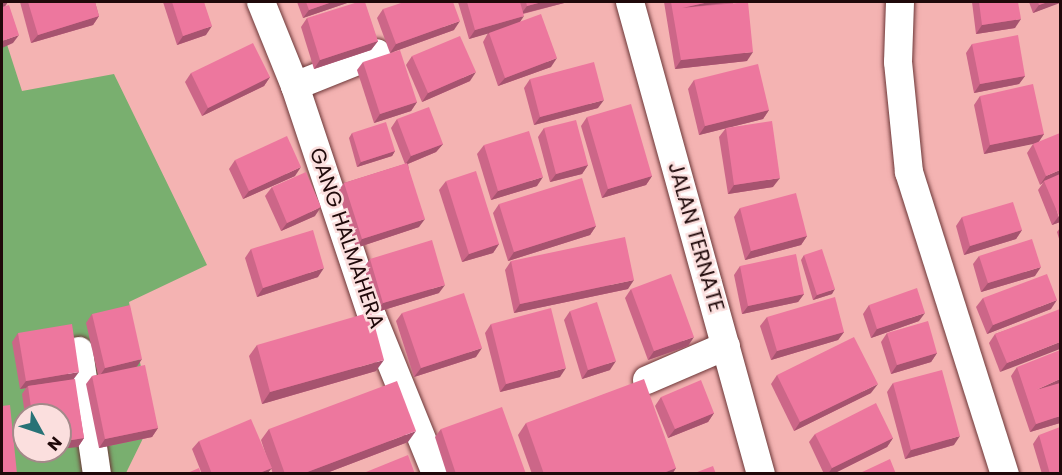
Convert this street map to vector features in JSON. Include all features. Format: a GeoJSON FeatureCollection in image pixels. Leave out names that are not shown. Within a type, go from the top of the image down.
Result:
{"type":"FeatureCollection","features":[{"type":"Feature","properties":{"kind":"street","name":"GANG HALMAHERA"},"geometry":{"type":"LineString","coordinates":[[261,2],[295,86],[372,316],[436,474]]}},
{"type":"Feature","properties":{"kind":"street","name":"JALAN TERNATE"},"geometry":{"type":"LineString","coordinates":[[630,2],[760,474]]}},
{"type":"Feature","properties":{"kind":"street"},"geometry":{"type":"LineString","coordinates":[[900,2],[898,62],[909,172],[1005,474]]}},
{"type":"Feature","properties":{"kind":"street"},"geometry":{"type":"LineString","coordinates":[[295,86],[377,53]]}},
{"type":"Feature","properties":{"kind":"street"},"geometry":{"type":"LineString","coordinates":[[647,380],[726,346]]}},
{"type":"Feature","properties":{"kind":"street"},"geometry":{"type":"LineString","coordinates":[[79,351],[97,474]]}},
{"type":"Feature","properties":{"kind":"green space"},"geometry":{"type":"Polygon","coordinates":[[[2,29],[22,91],[114,74],[207,265],[129,302],[151,422],[126,473],[2,473],[2,29]]]}},
{"type":"Feature","properties":{"kind":"building"},"geometry":{"type":"Polygon","coordinates":[[[28,2],[95,2],[99,16],[38,35],[28,2]]]}},
{"type":"Feature","properties":{"kind":"building"},"geometry":{"type":"Polygon","coordinates":[[[172,2],[204,2],[212,26],[183,36],[172,2]]]}},
{"type":"Feature","properties":{"kind":"building"},"geometry":{"type":"Polygon","coordinates":[[[306,2],[332,2],[309,10],[306,2]]]}},
{"type":"Feature","properties":{"kind":"building"},"geometry":{"type":"Polygon","coordinates":[[[358,2],[365,2],[378,41],[320,60],[307,18],[358,2]]]}},
{"type":"Feature","properties":{"kind":"building"},"geometry":{"type":"Polygon","coordinates":[[[404,2],[453,2],[460,21],[396,44],[383,9],[404,2]]]}},
{"type":"Feature","properties":{"kind":"building"},"geometry":{"type":"Polygon","coordinates":[[[467,2],[520,2],[524,16],[475,30],[467,2]]]}},
{"type":"Feature","properties":{"kind":"building"},"geometry":{"type":"Polygon","coordinates":[[[526,2],[542,2],[527,6],[526,2]]]}},
{"type":"Feature","properties":{"kind":"building"},"geometry":{"type":"Polygon","coordinates":[[[671,2],[709,2],[682,8],[748,2],[753,52],[681,60],[671,2]]]}},
{"type":"Feature","properties":{"kind":"building"},"geometry":{"type":"Polygon","coordinates":[[[979,2],[1018,2],[1021,19],[982,25],[979,2]]]}},
{"type":"Feature","properties":{"kind":"building"},"geometry":{"type":"Polygon","coordinates":[[[9,5],[19,35],[2,41],[2,7],[9,5]]]}},
{"type":"Feature","properties":{"kind":"building"},"geometry":{"type":"Polygon","coordinates":[[[541,14],[557,58],[505,78],[489,33],[541,14]]]}},
{"type":"Feature","properties":{"kind":"building"},"geometry":{"type":"Polygon","coordinates":[[[1018,35],[1025,76],[980,84],[972,44],[1018,35]]]}},
{"type":"Feature","properties":{"kind":"building"},"geometry":{"type":"Polygon","coordinates":[[[460,36],[476,72],[428,93],[412,56],[460,36]]]}},
{"type":"Feature","properties":{"kind":"building"},"geometry":{"type":"Polygon","coordinates":[[[253,43],[270,77],[208,108],[191,73],[253,43]]]}},
{"type":"Feature","properties":{"kind":"building"},"geometry":{"type":"Polygon","coordinates":[[[400,50],[417,102],[380,114],[363,62],[400,50]]]}},
{"type":"Feature","properties":{"kind":"building"},"geometry":{"type":"Polygon","coordinates":[[[594,62],[604,100],[540,117],[530,79],[594,62]]]}},
{"type":"Feature","properties":{"kind":"building"},"geometry":{"type":"Polygon","coordinates":[[[758,64],[769,110],[705,126],[694,80],[758,64]]]}},
{"type":"Feature","properties":{"kind":"building"},"geometry":{"type":"Polygon","coordinates":[[[1033,84],[1044,134],[990,145],[980,96],[1033,84]]]}},
{"type":"Feature","properties":{"kind":"building"},"geometry":{"type":"Polygon","coordinates":[[[631,104],[652,176],[608,189],[587,117],[631,104]]]}},
{"type":"Feature","properties":{"kind":"building"},"geometry":{"type":"Polygon","coordinates":[[[429,107],[443,144],[411,156],[397,119],[429,107]]]}},
{"type":"Feature","properties":{"kind":"building"},"geometry":{"type":"Polygon","coordinates":[[[576,120],[588,165],[556,174],[544,128],[576,120]]]}},
{"type":"Feature","properties":{"kind":"building"},"geometry":{"type":"Polygon","coordinates":[[[772,121],[780,178],[734,185],[726,128],[772,121]]]}},
{"type":"Feature","properties":{"kind":"building"},"geometry":{"type":"Polygon","coordinates":[[[386,122],[395,151],[361,162],[352,133],[386,122]]]}},
{"type":"Feature","properties":{"kind":"building"},"geometry":{"type":"Polygon","coordinates":[[[529,131],[543,177],[498,191],[484,145],[529,131]]]}},
{"type":"Feature","properties":{"kind":"building"},"geometry":{"type":"Polygon","coordinates":[[[1060,133],[1060,170],[1046,176],[1033,144],[1060,133]]]}},
{"type":"Feature","properties":{"kind":"building"},"geometry":{"type":"Polygon","coordinates":[[[287,136],[301,167],[249,191],[235,160],[287,136]]]}},
{"type":"Feature","properties":{"kind":"building"},"geometry":{"type":"Polygon","coordinates":[[[407,163],[425,219],[362,239],[344,183],[407,163]]]}},
{"type":"Feature","properties":{"kind":"building"},"geometry":{"type":"Polygon","coordinates":[[[476,171],[499,244],[469,254],[446,181],[476,171]]]}},
{"type":"Feature","properties":{"kind":"building"},"geometry":{"type":"Polygon","coordinates":[[[306,172],[321,207],[287,223],[272,187],[306,172]]]}},
{"type":"Feature","properties":{"kind":"building"},"geometry":{"type":"Polygon","coordinates":[[[1060,174],[1060,215],[1059,216],[1044,181],[1060,174]]]}},
{"type":"Feature","properties":{"kind":"building"},"geometry":{"type":"Polygon","coordinates":[[[582,178],[596,226],[514,252],[499,204],[582,178]]]}},
{"type":"Feature","properties":{"kind":"building"},"geometry":{"type":"Polygon","coordinates":[[[796,193],[807,236],[751,251],[740,208],[796,193]]]}},
{"type":"Feature","properties":{"kind":"building"},"geometry":{"type":"Polygon","coordinates":[[[1013,202],[1022,230],[970,246],[962,217],[1013,202]]]}},
{"type":"Feature","properties":{"kind":"building"},"geometry":{"type":"Polygon","coordinates":[[[313,230],[324,268],[263,288],[251,249],[313,230]]]}},
{"type":"Feature","properties":{"kind":"building"},"geometry":{"type":"Polygon","coordinates":[[[625,237],[634,280],[520,304],[511,261],[625,237]]]}},
{"type":"Feature","properties":{"kind":"building"},"geometry":{"type":"Polygon","coordinates":[[[1032,239],[1041,267],[988,283],[979,256],[1032,239]]]}},
{"type":"Feature","properties":{"kind":"building"},"geometry":{"type":"Polygon","coordinates":[[[432,240],[445,285],[383,303],[370,259],[432,240]]]}},
{"type":"Feature","properties":{"kind":"building"},"geometry":{"type":"Polygon","coordinates":[[[822,249],[835,289],[817,295],[804,255],[822,249]]]}},
{"type":"Feature","properties":{"kind":"building"},"geometry":{"type":"Polygon","coordinates":[[[796,254],[804,294],[748,306],[740,266],[796,254]]]}},
{"type":"Feature","properties":{"kind":"building"},"geometry":{"type":"Polygon","coordinates":[[[671,274],[694,337],[654,351],[631,289],[671,274]]]}},
{"type":"Feature","properties":{"kind":"building"},"geometry":{"type":"Polygon","coordinates":[[[1047,274],[1057,300],[993,325],[983,298],[1047,274]]]}},
{"type":"Feature","properties":{"kind":"building"},"geometry":{"type":"Polygon","coordinates":[[[917,288],[925,313],[877,329],[869,305],[917,288]]]}},
{"type":"Feature","properties":{"kind":"building"},"geometry":{"type":"Polygon","coordinates":[[[464,293],[482,348],[421,368],[402,313],[464,293]]]}},
{"type":"Feature","properties":{"kind":"building"},"geometry":{"type":"Polygon","coordinates":[[[835,297],[844,332],[777,351],[767,317],[835,297]]]}},
{"type":"Feature","properties":{"kind":"building"},"geometry":{"type":"Polygon","coordinates":[[[597,302],[616,361],[588,370],[570,311],[597,302]]]}},
{"type":"Feature","properties":{"kind":"building"},"geometry":{"type":"Polygon","coordinates":[[[130,305],[142,359],[105,368],[92,314],[130,305]]]}},
{"type":"Feature","properties":{"kind":"building"},"geometry":{"type":"Polygon","coordinates":[[[551,308],[566,368],[506,384],[491,324],[551,308]]]}},
{"type":"Feature","properties":{"kind":"building"},"geometry":{"type":"Polygon","coordinates":[[[1060,309],[1060,342],[1007,363],[995,334],[1060,309]]]}},
{"type":"Feature","properties":{"kind":"building"},"geometry":{"type":"Polygon","coordinates":[[[371,312],[384,360],[270,392],[257,345],[371,312]]]}},
{"type":"Feature","properties":{"kind":"building"},"geometry":{"type":"Polygon","coordinates":[[[928,321],[937,353],[897,365],[887,333],[928,321]]]}},
{"type":"Feature","properties":{"kind":"building"},"geometry":{"type":"Polygon","coordinates":[[[72,324],[79,372],[26,381],[18,333],[72,324]]]}},
{"type":"Feature","properties":{"kind":"building"},"geometry":{"type":"Polygon","coordinates":[[[854,337],[878,384],[800,422],[777,375],[854,337]]]}},
{"type":"Feature","properties":{"kind":"building"},"geometry":{"type":"Polygon","coordinates":[[[1060,350],[1060,379],[1036,390],[1060,383],[1060,416],[1036,424],[1017,367],[1060,350]]]}},
{"type":"Feature","properties":{"kind":"building"},"geometry":{"type":"Polygon","coordinates":[[[145,365],[158,428],[105,439],[92,376],[145,365]]]}},
{"type":"Feature","properties":{"kind":"building"},"geometry":{"type":"Polygon","coordinates":[[[942,370],[960,436],[911,450],[893,383],[942,370]]]}},
{"type":"Feature","properties":{"kind":"building"},"geometry":{"type":"Polygon","coordinates":[[[75,379],[84,438],[72,440],[72,403],[30,403],[28,386],[75,379]]]}},
{"type":"Feature","properties":{"kind":"building"},"geometry":{"type":"Polygon","coordinates":[[[644,379],[676,468],[661,474],[544,474],[526,423],[644,379]]]}},
{"type":"Feature","properties":{"kind":"building"},"geometry":{"type":"Polygon","coordinates":[[[701,380],[714,413],[675,429],[661,397],[701,380]]]}},
{"type":"Feature","properties":{"kind":"building"},"geometry":{"type":"Polygon","coordinates":[[[397,381],[416,431],[302,474],[285,474],[269,429],[397,381]]]}},
{"type":"Feature","properties":{"kind":"building"},"geometry":{"type":"Polygon","coordinates":[[[876,403],[893,438],[832,468],[815,434],[876,403]]]}},
{"type":"Feature","properties":{"kind":"building"},"geometry":{"type":"Polygon","coordinates":[[[10,405],[12,463],[16,463],[17,474],[2,474],[2,406],[10,405]]]}},
{"type":"Feature","properties":{"kind":"building"},"geometry":{"type":"Polygon","coordinates":[[[502,407],[526,474],[456,474],[441,429],[502,407]]]}},
{"type":"Feature","properties":{"kind":"building"},"geometry":{"type":"Polygon","coordinates":[[[251,419],[272,468],[257,474],[212,474],[199,441],[251,419]]]}},
{"type":"Feature","properties":{"kind":"building"},"geometry":{"type":"Polygon","coordinates":[[[1060,427],[1060,474],[1050,474],[1039,435],[1060,427]]]}},
{"type":"Feature","properties":{"kind":"building"},"geometry":{"type":"Polygon","coordinates":[[[408,455],[415,474],[366,474],[366,472],[408,455]]]}},
{"type":"Feature","properties":{"kind":"building"},"geometry":{"type":"Polygon","coordinates":[[[890,459],[896,474],[858,474],[890,459]]]}},
{"type":"Feature","properties":{"kind":"building"},"geometry":{"type":"Polygon","coordinates":[[[713,466],[716,474],[692,474],[713,466]]]}},
{"type":"Feature","properties":{"kind":"building"},"geometry":{"type":"Polygon","coordinates":[[[199,468],[201,474],[185,474],[199,468]]]}}]}
